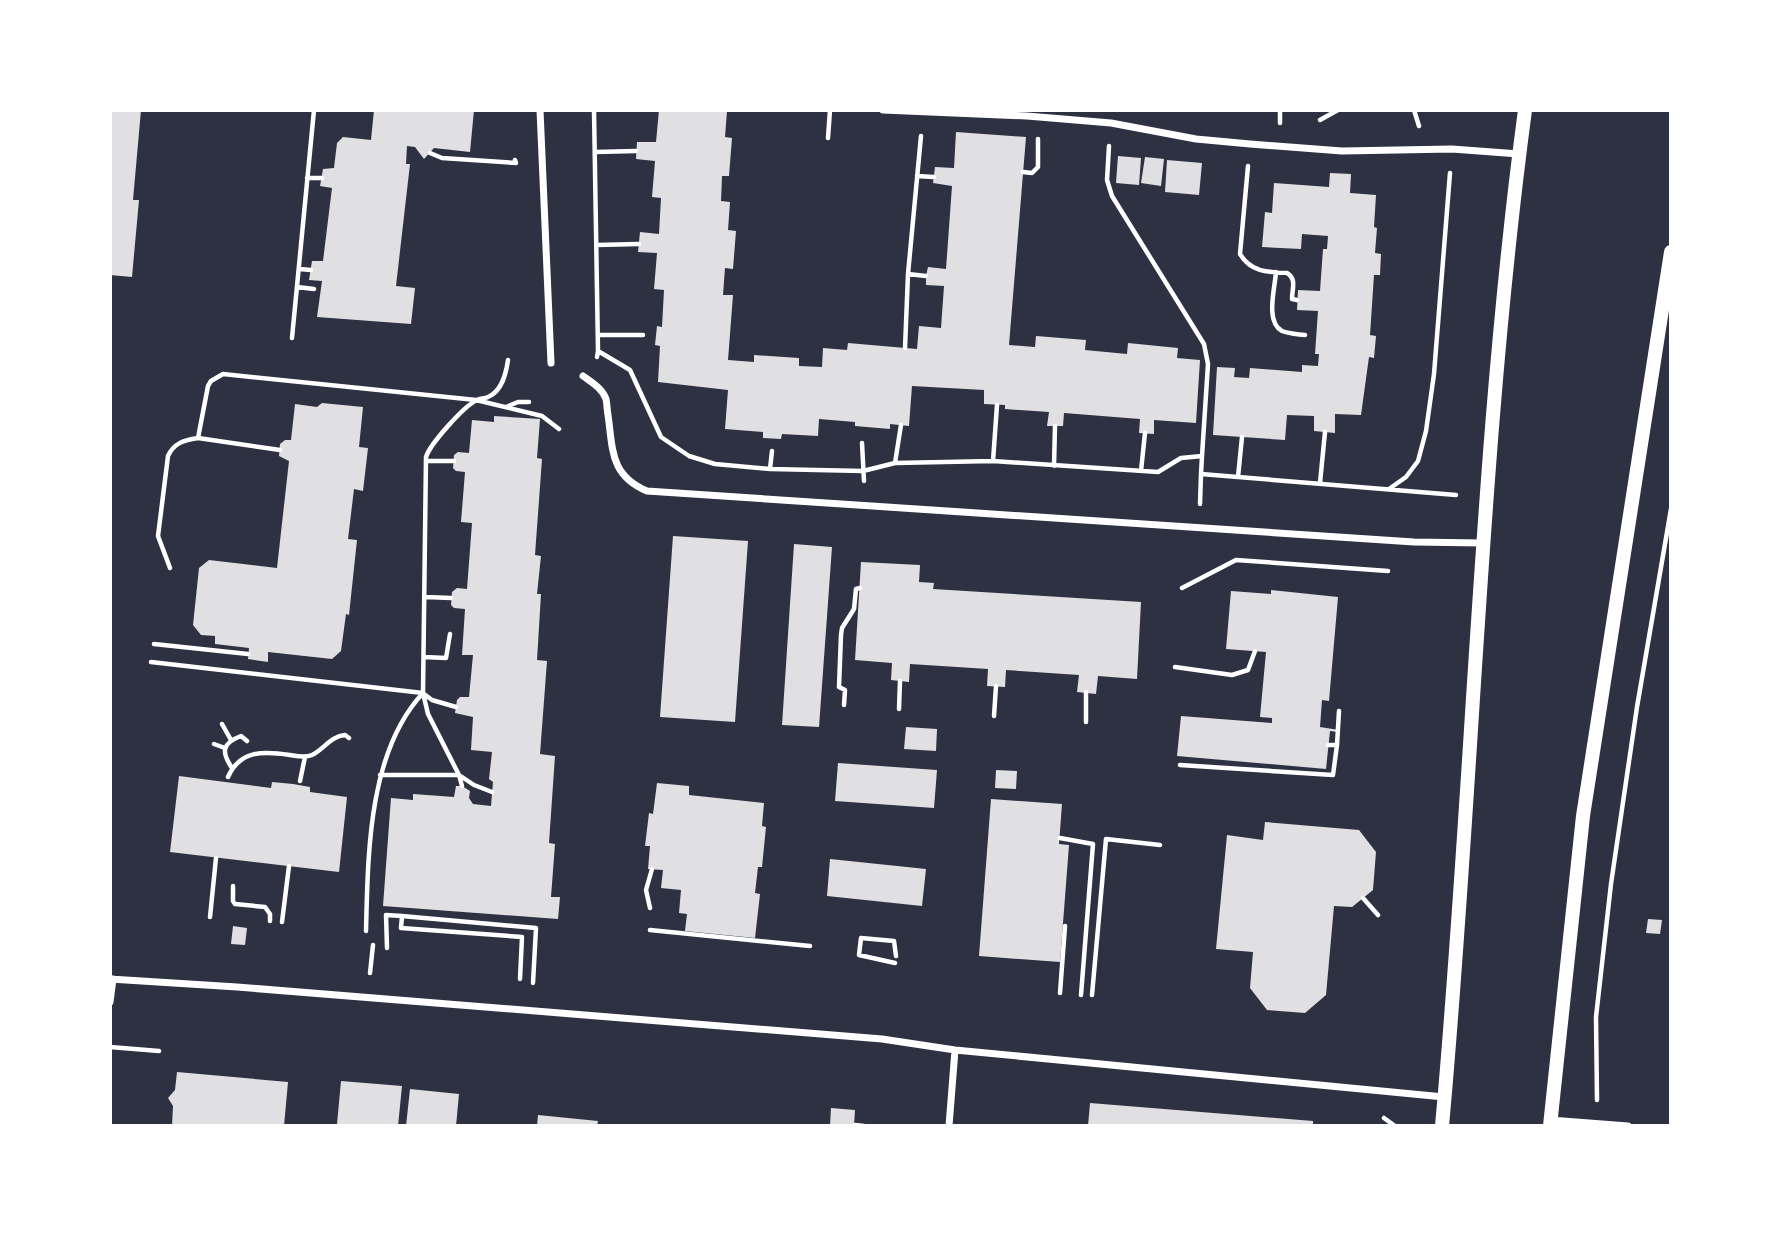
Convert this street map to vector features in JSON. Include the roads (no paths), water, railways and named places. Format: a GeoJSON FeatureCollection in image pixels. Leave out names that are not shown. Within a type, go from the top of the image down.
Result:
{"type":"FeatureCollection","features":[{"type":"Feature","properties":{"kind":"main road"},"geometry":{"type":"LineString","coordinates":[[1442,1126],[1482,543],[1525,110]]}},
{"type":"Feature","properties":{"kind":"main road"},"geometry":{"type":"LineString","coordinates":[[1550,1123],[1583,816],[1671,252]]}},
{"type":"Feature","properties":{"kind":"street"},"geometry":{"type":"LineString","coordinates":[[540,110],[551,363]]}},
{"type":"Feature","properties":{"kind":"street"},"geometry":{"type":"LineString","coordinates":[[883,110],[1111,122],[1196,139],[1250,144],[1342,150],[1452,149],[1520,155]]}},
{"type":"Feature","properties":{"kind":"street"},"geometry":{"type":"LineString","coordinates":[[583,376],[596,385],[606,398],[615,461],[626,480],[647,491],[1414,541],[1482,543]]}},
{"type":"Feature","properties":{"kind":"street"},"geometry":{"type":"LineString","coordinates":[[110,1002],[111,979],[237,987],[882,1039],[955,1050],[1445,1097]]}},
{"type":"Feature","properties":{"kind":"street"},"geometry":{"type":"LineString","coordinates":[[949,1126],[955,1050]]}},
{"type":"Feature","properties":{"kind":"street"},"geometry":{"type":"LineString","coordinates":[[1550,1123],[1628,1126]]}}]}
